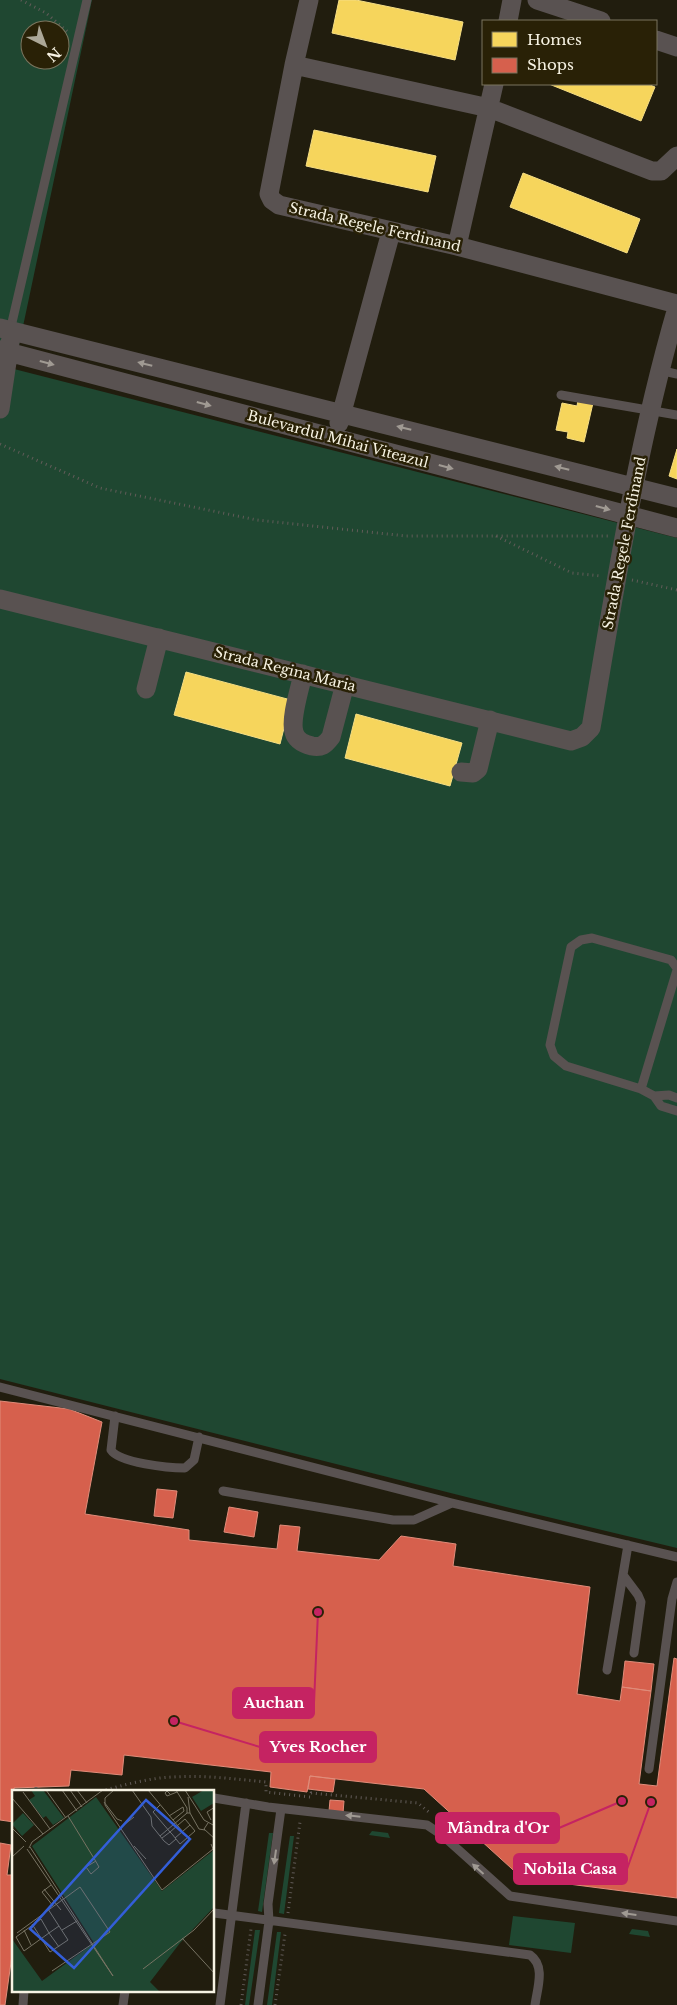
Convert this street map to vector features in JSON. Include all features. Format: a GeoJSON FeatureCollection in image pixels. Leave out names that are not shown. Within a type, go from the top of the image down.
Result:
{"type":"FeatureCollection","features":[{"type":"Feature","properties":{"kind":"street","name":"Strada Regele Ferdinand"},"geometry":{"type":"LineString","coordinates":[[309,0],[268,194],[272,200],[279,205],[457,246],[677,306],[668,372],[650,410],[628,515],[591,728],[582,737],[571,740]]}},
{"type":"Feature","properties":{"kind":"street"},"geometry":{"type":"LineString","coordinates":[[508,20],[512,0]]}},
{"type":"Feature","properties":{"kind":"street"},"geometry":{"type":"LineString","coordinates":[[537,0],[598,20]]}},
{"type":"Feature","properties":{"kind":"street"},"geometry":{"type":"LineString","coordinates":[[657,40],[677,47]]}},
{"type":"Feature","properties":{"kind":"street"},"geometry":{"type":"LineString","coordinates":[[294,64],[489,108],[652,171],[661,171],[677,156]]}},
{"type":"Feature","properties":{"kind":"street"},"geometry":{"type":"LineString","coordinates":[[457,246],[494,85]]}},
{"type":"Feature","properties":{"kind":"street"},"geometry":{"type":"LineString","coordinates":[[334,438],[391,232]]}},
{"type":"Feature","properties":{"kind":"street"},"geometry":{"type":"LineString","coordinates":[[0,409],[5,330]]}},
{"type":"Feature","properties":{"kind":"street","name":"Bulevardul Mihai Viteazul"},"geometry":{"type":"LineString","coordinates":[[5,330],[342,412],[677,498]]}},
{"type":"Feature","properties":{"kind":"street","name":"Bulevardul Mihai Viteazul"},"geometry":{"type":"LineString","coordinates":[[5,352],[677,528]]}},
{"type":"Feature","properties":{"kind":"street","name":"Strada Regina Maria"},"geometry":{"type":"LineString","coordinates":[[0,599],[571,740]]}},
{"type":"Feature","properties":{"kind":"street"},"geometry":{"type":"LineString","coordinates":[[146,689],[159,638]]}},
{"type":"Feature","properties":{"kind":"street"},"geometry":{"type":"LineString","coordinates":[[303,674],[294,722],[294,732],[298,741],[319,748],[326,744],[331,737],[346,684]]}},
{"type":"Feature","properties":{"kind":"street"},"geometry":{"type":"LineString","coordinates":[[461,772],[473,774],[478,769],[490,720]]}},
{"type":"Feature","properties":{"kind":"lane"},"geometry":{"type":"LineString","coordinates":[[5,330],[87,0]]}},
{"type":"Feature","properties":{"kind":"lane"},"geometry":{"type":"LineString","coordinates":[[561,395],[677,415]]}},
{"type":"Feature","properties":{"kind":"lane"},"geometry":{"type":"LineString","coordinates":[[641,1089],[677,969],[671,960],[592,938],[581,940],[571,948],[550,1045],[554,1056],[566,1066],[641,1089],[654,1096],[661,1106],[677,1111]]}},
{"type":"Feature","properties":{"kind":"lane"},"geometry":{"type":"LineString","coordinates":[[654,1096],[668,1095],[677,1098]]}},
{"type":"Feature","properties":{"kind":"lane"},"geometry":{"type":"LineString","coordinates":[[0,1387],[452,1503],[677,1557]]}},
{"type":"Feature","properties":{"kind":"lane"},"geometry":{"type":"LineString","coordinates":[[115,1416],[111,1450],[121,1458],[168,1468],[185,1468],[194,1460],[199,1437]]}},
{"type":"Feature","properties":{"kind":"lane"},"geometry":{"type":"LineString","coordinates":[[223,1491],[393,1520],[414,1520],[452,1503]]}},
{"type":"Feature","properties":{"kind":"lane"},"geometry":{"type":"LineString","coordinates":[[607,1670],[628,1545]]}},
{"type":"Feature","properties":{"kind":"lane"},"geometry":{"type":"LineString","coordinates":[[623,1575],[638,1594],[641,1602],[634,1654]]}},
{"type":"Feature","properties":{"kind":"lane"},"geometry":{"type":"LineString","coordinates":[[649,1769],[672,1599],[677,1582]]}},
{"type":"Feature","properties":{"kind":"lane"},"geometry":{"type":"LineString","coordinates":[[215,1798],[282,1809],[427,1825],[510,1896],[677,1921]]}},
{"type":"Feature","properties":{"kind":"lane"},"geometry":{"type":"LineString","coordinates":[[220,2005],[246,1803]]}},
{"type":"Feature","properties":{"kind":"lane"},"geometry":{"type":"LineString","coordinates":[[258,2005],[269,1921],[268,1904],[282,1809]]}},
{"type":"Feature","properties":{"kind":"lane"},"geometry":{"type":"LineString","coordinates":[[215,1913],[530,1955],[536,1959],[540,1971],[535,2005]]}},
{"type":"Feature","properties":{"kind":"lane"},"geometry":{"type":"LineString","coordinates":[[23,2005],[24,1992]]}},
{"type":"Feature","properties":{"kind":"lane"},"geometry":{"type":"LineString","coordinates":[[123,2005],[125,1992]]}},
{"type":"Feature","properties":{"kind":"path"},"geometry":{"type":"LineString","coordinates":[[21,0],[46,13],[77,41]]}},
{"type":"Feature","properties":{"kind":"path"},"geometry":{"type":"LineString","coordinates":[[0,444],[100,488],[257,520],[406,536],[625,536]]}},
{"type":"Feature","properties":{"kind":"path"},"geometry":{"type":"LineString","coordinates":[[493,535],[572,573],[616,577],[677,590]]}},
{"type":"Feature","properties":{"kind":"path"},"geometry":{"type":"LineString","coordinates":[[288,1795],[289,1790]]}},
{"type":"Feature","properties":{"kind":"path"},"geometry":{"type":"LineString","coordinates":[[275,2005],[304,1796]]}},
{"type":"Feature","properties":{"kind":"green space"},"geometry":{"type":"Polygon","coordinates":[[[0,0],[92,0],[14,369],[677,538],[677,1548],[506,1507],[0,1379],[0,0]]]}},
{"type":"Feature","properties":{"kind":"green space"},"geometry":{"type":"Polygon","coordinates":[[[372,1831],[388,1833],[390,1838],[369,1835],[372,1831]]]}},
{"type":"Feature","properties":{"kind":"green space"},"geometry":{"type":"Polygon","coordinates":[[[269,1833],[273,1833],[262,1912],[258,1911],[269,1833]]]}},
{"type":"Feature","properties":{"kind":"green space"},"geometry":{"type":"Polygon","coordinates":[[[290,1836],[294,1836],[284,1914],[279,1913],[290,1836]]]}},
{"type":"Feature","properties":{"kind":"green space"},"geometry":{"type":"Polygon","coordinates":[[[513,1916],[575,1923],[571,1953],[509,1945],[513,1916]]]}},
{"type":"Feature","properties":{"kind":"green space"},"geometry":{"type":"Polygon","coordinates":[[[632,1929],[648,1931],[650,1937],[629,1934],[632,1929]]]}},
{"type":"Feature","properties":{"kind":"green space"},"geometry":{"type":"Polygon","coordinates":[[[255,1930],[260,1930],[249,2005],[245,2005],[255,1930]]]}},
{"type":"Feature","properties":{"kind":"green space"},"geometry":{"type":"Polygon","coordinates":[[[277,1932],[281,1932],[272,2005],[267,2005],[277,1932]]]}},
{"type":"Feature","properties":{"kind":"building: Homes"},"geometry":{"type":"Polygon","coordinates":[[[339,0],[356,0],[463,22],[455,60],[332,33],[339,0]]]}},
{"type":"Feature","properties":{"kind":"building: Homes"},"geometry":{"type":"Polygon","coordinates":[[[551,85],[650,85],[655,87],[641,121],[551,85]]]}},
{"type":"Feature","properties":{"kind":"building: Homes"},"geometry":{"type":"Polygon","coordinates":[[[314,130],[436,156],[428,192],[306,166],[314,130]]]}},
{"type":"Feature","properties":{"kind":"building: Homes"},"geometry":{"type":"Polygon","coordinates":[[[523,173],[640,219],[627,253],[510,207],[523,173]]]}},
{"type":"Feature","properties":{"kind":"building: Homes"},"geometry":{"type":"Polygon","coordinates":[[[578,400],[593,403],[584,442],[567,438],[568,432],[556,430],[562,403],[577,406],[578,400]]]}},
{"type":"Feature","properties":{"kind":"building: Homes"},"geometry":{"type":"Polygon","coordinates":[[[677,449],[677,479],[669,476],[677,449]]]}},
{"type":"Feature","properties":{"kind":"building: Homes"},"geometry":{"type":"Polygon","coordinates":[[[186,672],[291,700],[280,744],[174,715],[186,672]]]}},
{"type":"Feature","properties":{"kind":"building: Homes"},"geometry":{"type":"Polygon","coordinates":[[[356,714],[462,743],[450,786],[345,758],[356,714]]]}},
{"type":"Feature","properties":{"kind":"building: Shops"},"geometry":{"type":"Polygon","coordinates":[[[0,1401],[69,1409],[102,1422],[85,1514],[189,1530],[189,1540],[277,1549],[280,1525],[300,1527],[297,1551],[379,1560],[401,1536],[456,1544],[453,1566],[590,1587],[577,1694],[620,1701],[622,1687],[651,1691],[639,1784],[657,1786],[674,1658],[677,1659],[677,1898],[522,1878],[424,1789],[310,1776],[307,1792],[270,1787],[271,1772],[124,1755],[122,1775],[71,1770],[69,1786],[14,1788],[12,1790],[12,1822],[0,1820],[0,1401]]]}},
{"type":"Feature","properties":{"kind":"building: Shops"},"geometry":{"type":"Polygon","coordinates":[[[157,1489],[177,1491],[173,1518],[154,1516],[157,1489]]]}},
{"type":"Feature","properties":{"kind":"building: Shops"},"geometry":{"type":"Polygon","coordinates":[[[229,1507],[258,1512],[254,1537],[224,1532],[229,1507]]]}},
{"type":"Feature","properties":{"kind":"building: Shops"},"geometry":{"type":"Polygon","coordinates":[[[625,1661],[654,1664],[651,1691],[622,1687],[625,1661]]]}},
{"type":"Feature","properties":{"kind":"building: Shops"},"geometry":{"type":"Polygon","coordinates":[[[310,1776],[335,1779],[333,1792],[308,1789],[310,1776]]]}},
{"type":"Feature","properties":{"kind":"building: Shops"},"geometry":{"type":"Polygon","coordinates":[[[330,1800],[344,1801],[343,1813],[329,1811],[330,1800]]]}},
{"type":"Feature","properties":{"kind":"building: Shops"},"geometry":{"type":"Polygon","coordinates":[[[0,1843],[11,1845],[7,1875],[12,1875],[12,1955],[5,2005],[0,2005],[0,1843]]]}},
{"type":"Feature","properties":{"kind":"place","name":"Auchan"},"geometry":{"type":"Point","coordinates":[318,1612]}},
{"type":"Feature","properties":{"kind":"place","name":"Yves Rocher"},"geometry":{"type":"Point","coordinates":[174,1721]}},
{"type":"Feature","properties":{"kind":"place","name":"Mândra d'Or"},"geometry":{"type":"Point","coordinates":[622,1801]}},
{"type":"Feature","properties":{"kind":"place","name":"Nobila Casa"},"geometry":{"type":"Point","coordinates":[651,1802]}}]}
